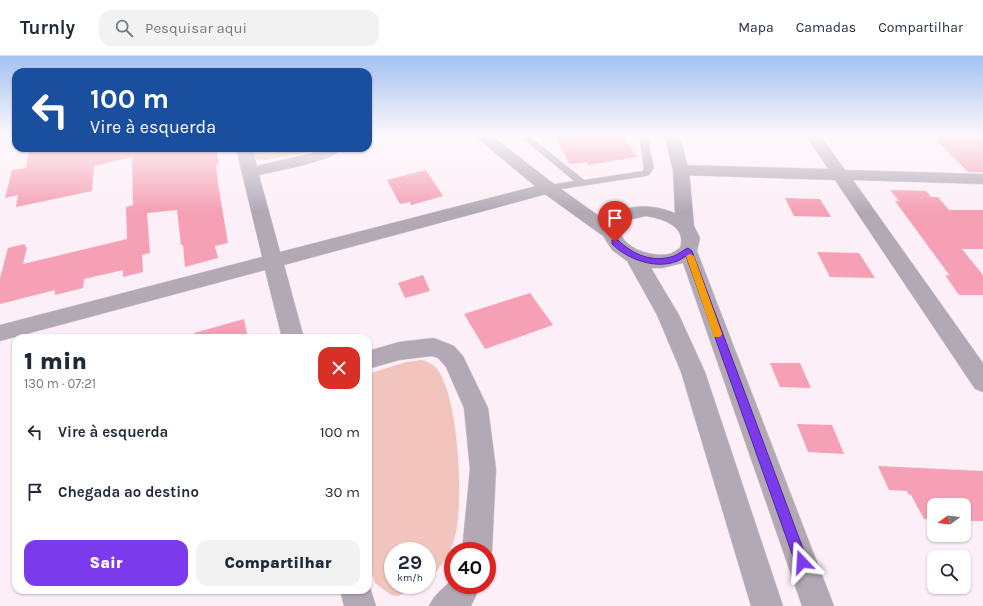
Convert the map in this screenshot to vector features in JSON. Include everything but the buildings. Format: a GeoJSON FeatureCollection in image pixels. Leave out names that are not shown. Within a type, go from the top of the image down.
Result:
{"type":"FeatureCollection","features":[{"type":"Feature","properties":{"kind":"street"},"geometry":{"type":"LineString","coordinates":[[248,161],[292,334]]}},
{"type":"Feature","properties":{"kind":"street"},"geometry":{"type":"LineString","coordinates":[[251,172],[298,161]]}},
{"type":"Feature","properties":{"kind":"street"},"geometry":{"type":"LineString","coordinates":[[514,161],[548,188],[611,233],[615,242],[619,246],[635,257],[650,261],[665,261],[679,258],[686,239],[678,161]]}},
{"type":"Feature","properties":{"kind":"street"},"geometry":{"type":"LineString","coordinates":[[830,161],[983,382]]}},
{"type":"Feature","properties":{"kind":"street"},"geometry":{"type":"LineString","coordinates":[[680,170],[983,179]]}},
{"type":"Feature","properties":{"kind":"street"},"geometry":{"type":"LineString","coordinates":[[0,333],[548,188]]}},
{"type":"Feature","properties":{"kind":"street"},"geometry":{"type":"LineString","coordinates":[[611,233],[613,224],[620,217],[632,212],[646,211],[661,213],[675,219],[686,239],[818,606]]}},
{"type":"Feature","properties":{"kind":"street"},"geometry":{"type":"LineString","coordinates":[[635,257],[668,315],[693,372],[767,606]]}},
{"type":"Feature","properties":{"kind":"street"},"geometry":{"type":"LineString","coordinates":[[372,359],[399,351],[434,347],[446,352],[455,362],[476,408],[483,469],[478,542]]}},
{"type":"Feature","properties":{"kind":"street"},"geometry":{"type":"LineString","coordinates":[[357,594],[360,606]]}},
{"type":"Feature","properties":{"kind":"street"},"geometry":{"type":"LineString","coordinates":[[445,606],[460,594]]}},
{"type":"Feature","properties":{"kind":"lane"},"geometry":{"type":"LineString","coordinates":[[555,161],[582,183]]}},
{"type":"Feature","properties":{"kind":"lane"},"geometry":{"type":"LineString","coordinates":[[548,188],[646,173],[649,168],[648,161]]}},
{"type":"Feature","properties":{"kind":"shaded area"},"geometry":{"type":"Polygon","coordinates":[[[422,360],[434,366],[444,383],[450,402],[455,425],[458,451],[458,521],[453,542],[444,542],[444,561],[436,572],[436,542],[384,542],[384,590],[375,583],[372,573],[372,373],[406,362],[422,360]]]}},
{"type":"Feature","properties":{"kind":"shaded area"},"geometry":{"type":"Polygon","coordinates":[[[390,594],[403,594],[398,596],[390,594]]]}},
{"type":"Feature","properties":{"kind":"slow traffic"},"geometry":{"type":"LineString","coordinates":[[690,256],[717,334]]}},
{"type":"Feature","properties":{"kind":"route"},"geometry":{"type":"LineString","coordinates":[[615,242],[623,250],[635,257],[650,261],[665,261],[679,258],[688,251],[802,562]]}}]}
